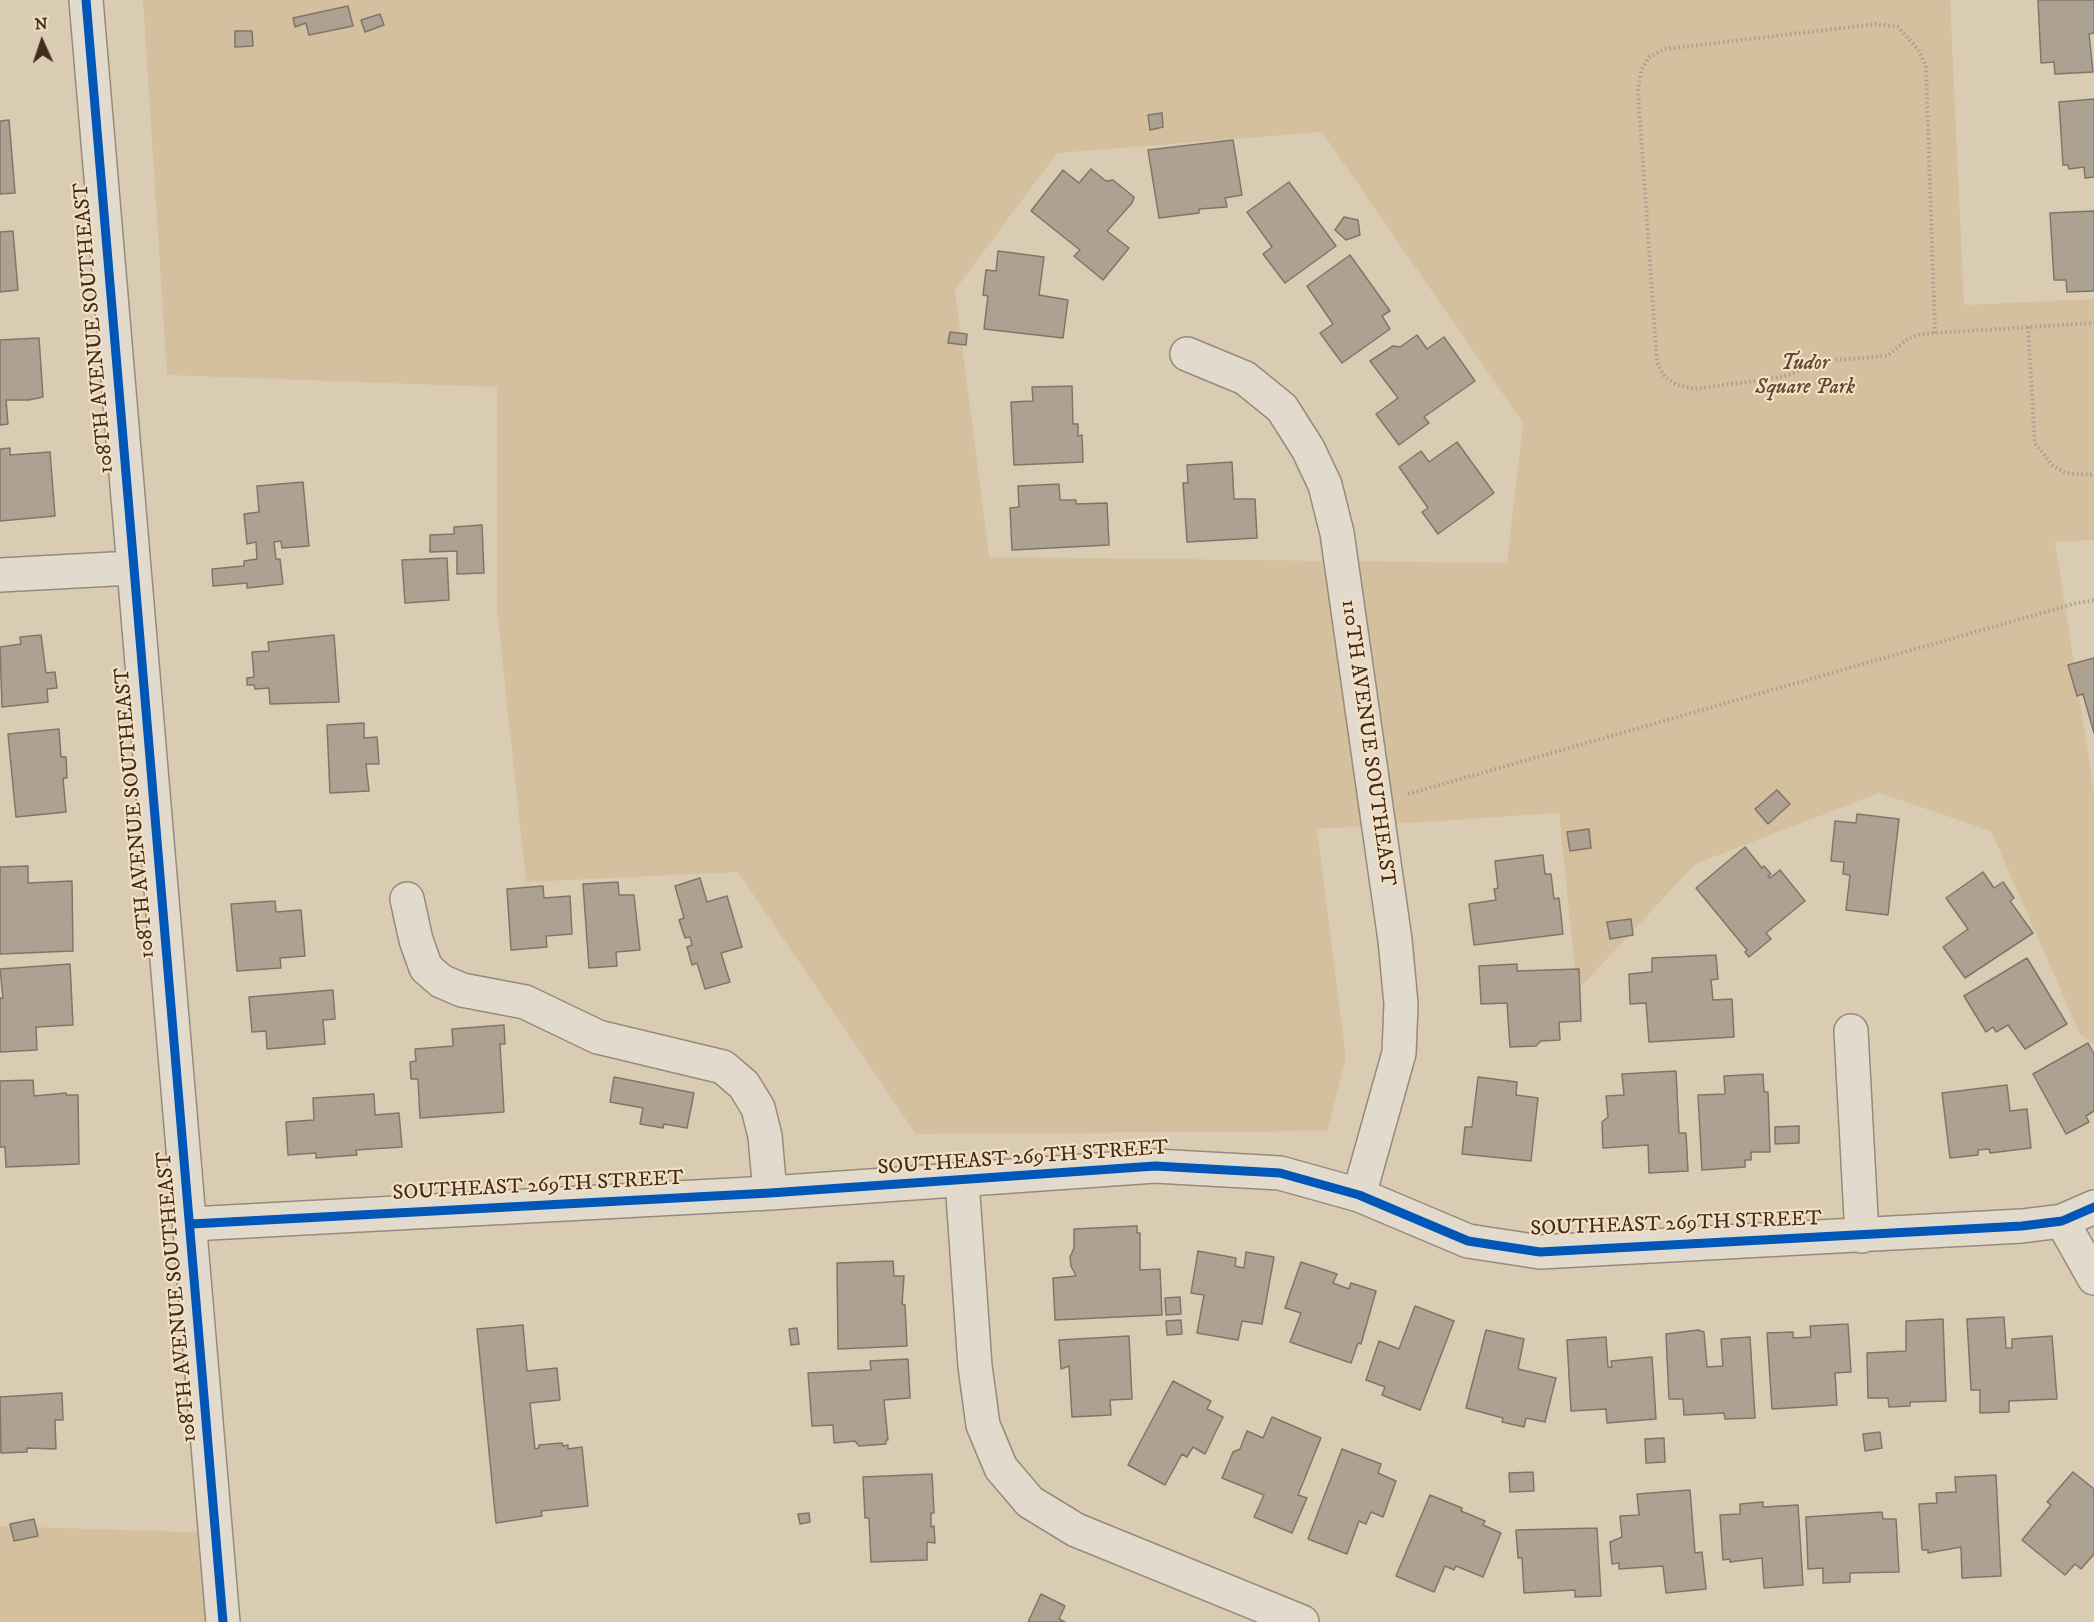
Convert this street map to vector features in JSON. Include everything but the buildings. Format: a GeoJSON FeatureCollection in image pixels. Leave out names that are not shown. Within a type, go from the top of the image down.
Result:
{"type":"FeatureCollection","features":[{"type":"Feature","properties":{"kind":"street","name":"108TH AVENUE SOUTHEAST"},"geometry":{"type":"LineString","coordinates":[[86,0],[132,568],[224,1622]]}},
{"type":"Feature","properties":{"kind":"street","name":"110TH AVENUE SOUTHEAST"},"geometry":{"type":"LineString","coordinates":[[1187,354],[1245,378],[1282,408],[1308,449],[1325,485],[1337,533],[1395,940],[1401,1004],[1399,1053],[1359,1195]]}},
{"type":"Feature","properties":{"kind":"street"},"geometry":{"type":"LineString","coordinates":[[0,574],[132,568]]}},
{"type":"Feature","properties":{"kind":"street"},"geometry":{"type":"LineString","coordinates":[[408,899],[416,940],[426,968],[441,981],[462,990],[525,1002],[598,1037],[723,1067],[744,1085],[758,1108],[765,1136],[770,1192]]}},
{"type":"Feature","properties":{"kind":"street"},"geometry":{"type":"LineString","coordinates":[[1851,1031],[1862,1236]]}},
{"type":"Feature","properties":{"kind":"street","name":"SOUTHEAST 269TH STREET"},"geometry":{"type":"LineString","coordinates":[[191,1224],[962,1181],[1155,1166],[1280,1173],[1359,1195],[1468,1241],[1540,1252],[2022,1226],[2062,1221],[2094,1207]]}},
{"type":"Feature","properties":{"kind":"street"},"geometry":{"type":"LineString","coordinates":[[962,1181],[975,1366],[983,1425],[1001,1468],[1030,1502],[1076,1530],[1243,1612],[1302,1622]]}},
{"type":"Feature","properties":{"kind":"street"},"geometry":{"type":"LineString","coordinates":[[2062,1221],[2094,1278]]}},
{"type":"Feature","properties":{"kind":"path"},"geometry":{"type":"LineString","coordinates":[[1935,333],[1926,66],[1918,49],[1898,27],[1876,24],[1665,49],[1649,57],[1641,70],[1638,92],[1657,363],[1665,376],[1677,385],[1694,389],[1783,377],[1822,360],[1887,356],[1909,339],[1921,334],[2094,323]]}},
{"type":"Feature","properties":{"kind":"path"},"geometry":{"type":"LineString","coordinates":[[2028,327],[2035,443],[2043,456],[2066,473],[2094,475]]}},
{"type":"Feature","properties":{"kind":"path"},"geometry":{"type":"LineString","coordinates":[[1376,803],[2062,607],[2094,600]]}},
{"type":"Feature","properties":{"kind":"green space","name":"Tudor Square Park"},"geometry":{"type":"Polygon","coordinates":[[[143,0],[1950,0],[1964,305],[2094,299],[2094,540],[2055,542],[2094,792],[2094,1044],[2080,1034],[1991,831],[1879,793],[1695,864],[1577,991],[1559,813],[1317,829],[1346,1058],[1327,1131],[916,1134],[738,872],[526,882],[497,609],[497,387],[167,375],[143,0]],[[1322,132],[1057,153],[955,290],[989,557],[1507,563],[1523,423],[1322,132]]]}},
{"type":"Feature","properties":{"kind":"green space"},"geometry":{"type":"Polygon","coordinates":[[[0,1526],[216,1533],[223,1622],[0,1622],[0,1526]]]}},
{"type":"Feature","properties":{"kind":"cycle path"},"geometry":{"type":"LineString","coordinates":[[86,0],[223,1622]]}},
{"type":"Feature","properties":{"kind":"cycle path"},"geometry":{"type":"LineString","coordinates":[[191,1224],[770,1193],[1155,1166],[1280,1173],[1359,1195],[1468,1241],[1540,1252],[2022,1226],[2062,1221],[2094,1207]]}}]}
